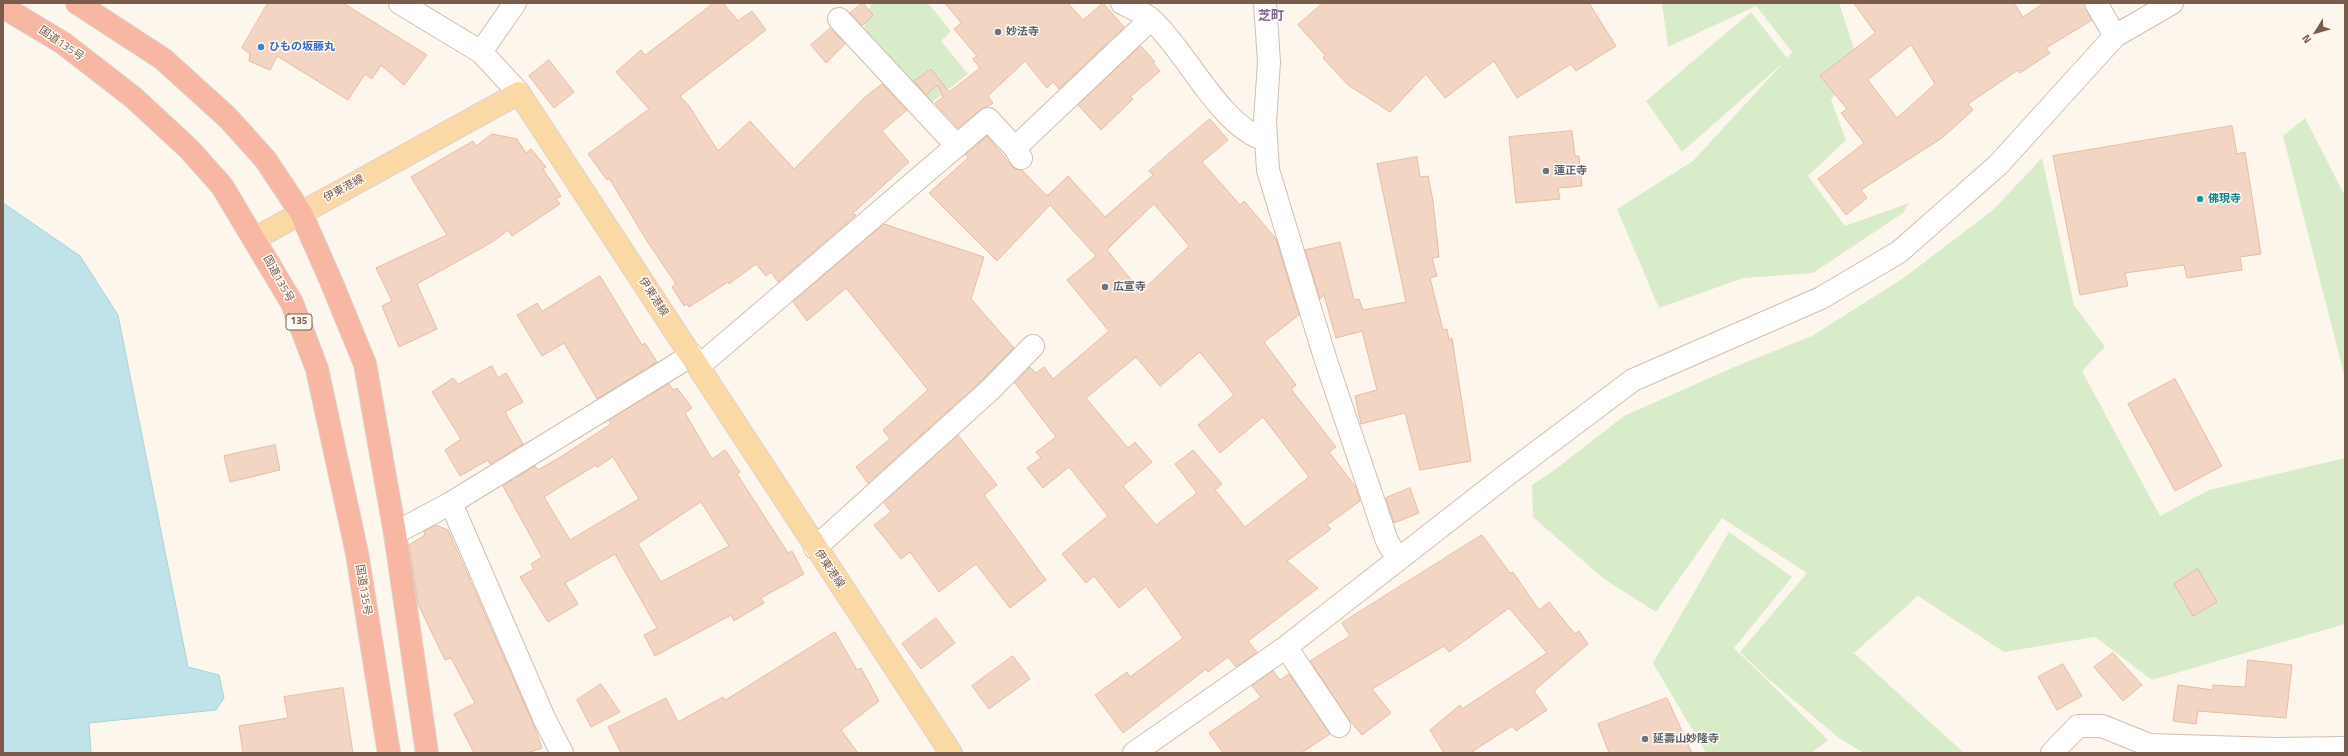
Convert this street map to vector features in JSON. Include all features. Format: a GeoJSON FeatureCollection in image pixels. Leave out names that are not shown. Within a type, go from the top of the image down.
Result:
{"type":"FeatureCollection","features":[{"type":"Feature","properties":{"kind":"highway"},"geometry":{"type":"LineString","coordinates":[[77,3],[163,59],[228,118],[265,159],[301,213],[331,280],[365,364],[395,534],[427,753]]}},
{"type":"Feature","properties":{"kind":"highway","name":"国道135号"},"geometry":{"type":"LineString","coordinates":[[3,7],[63,43],[134,98],[189,149],[222,186],[256,238],[292,303],[317,369],[357,553],[389,753]]}},
{"type":"Feature","properties":{"kind":"main road","name":"伊東港線"},"geometry":{"type":"LineString","coordinates":[[256,238],[519,93],[695,361],[815,548],[951,753]]}},
{"type":"Feature","properties":{"kind":"street"},"geometry":{"type":"LineString","coordinates":[[400,3],[481,52],[519,93]]}},
{"type":"Feature","properties":{"kind":"street"},"geometry":{"type":"LineString","coordinates":[[481,52],[515,3]]}},
{"type":"Feature","properties":{"kind":"street"},"geometry":{"type":"LineString","coordinates":[[1122,3],[1151,20],[1220,105],[1252,136],[1265,140]]}},
{"type":"Feature","properties":{"kind":"street"},"geometry":{"type":"LineString","coordinates":[[1265,3],[1270,62],[1265,140],[1268,170],[1326,361],[1387,541],[1398,560]]}},
{"type":"Feature","properties":{"kind":"street"},"geometry":{"type":"LineString","coordinates":[[2096,3],[2115,36]]}},
{"type":"Feature","properties":{"kind":"street"},"geometry":{"type":"LineString","coordinates":[[1134,753],[1286,647],[1504,477],[1633,380],[1821,298],[1899,252],[1998,165],[2115,36],[2172,3]]}},
{"type":"Feature","properties":{"kind":"street"},"geometry":{"type":"LineString","coordinates":[[839,19],[957,146]]}},
{"type":"Feature","properties":{"kind":"street"},"geometry":{"type":"LineString","coordinates":[[395,534],[695,361],[988,119],[1018,153],[1151,20]]}},
{"type":"Feature","properties":{"kind":"street"},"geometry":{"type":"LineString","coordinates":[[815,548],[991,389],[1033,346]]}},
{"type":"Feature","properties":{"kind":"street"},"geometry":{"type":"LineString","coordinates":[[451,503],[544,718],[562,753]]}},
{"type":"Feature","properties":{"kind":"street"},"geometry":{"type":"LineString","coordinates":[[1286,647],[1339,726]]}},
{"type":"Feature","properties":{"kind":"street"},"geometry":{"type":"LineString","coordinates":[[2052,753],[2078,726],[2102,726],[2149,745],[2276,749],[2345,748]]}},
{"type":"Feature","properties":{"kind":"green space"},"geometry":{"type":"Polygon","coordinates":[[[871,3],[928,3],[951,31],[941,41],[968,74],[927,106],[862,34],[871,3]]]}},
{"type":"Feature","properties":{"kind":"green space"},"geometry":{"type":"Polygon","coordinates":[[[1662,3],[1839,3],[1857,58],[1831,100],[1846,140],[1808,176],[1845,226],[1909,203],[1903,213],[1813,273],[1743,278],[1659,308],[1617,209],[1693,161],[1784,62],[1682,152],[1646,101],[1751,12],[1787,58],[1792,52],[1756,6],[1668,47],[1662,3]]]}},
{"type":"Feature","properties":{"kind":"green space"},"geometry":{"type":"Polygon","coordinates":[[[2305,118],[2345,196],[2345,378],[2283,136],[2305,118]]]}},
{"type":"Feature","properties":{"kind":"green space"},"geometry":{"type":"Polygon","coordinates":[[[2042,158],[2074,305],[2105,347],[2082,371],[2160,516],[2209,490],[2345,458],[2345,624],[2152,680],[2095,637],[2004,652],[1918,596],[1854,653],[1964,753],[1864,753],[1839,738],[1765,676],[1740,652],[1807,573],[1722,518],[1656,612],[1604,579],[1533,517],[1532,485],[1552,472],[1624,416],[1732,368],[1812,336],[1905,277],[1993,210],[2042,158]]]}},
{"type":"Feature","properties":{"kind":"green space"},"geometry":{"type":"Polygon","coordinates":[[[1729,532],[1792,577],[1734,648],[1828,740],[1811,753],[1706,753],[1653,663],[1729,532]]]}},
{"type":"Feature","properties":{"kind":"water"},"geometry":{"type":"Polygon","coordinates":[[[3,203],[80,256],[118,315],[188,667],[219,675],[224,698],[216,710],[89,723],[91,753],[3,753],[3,203]]]}},
{"type":"Feature","properties":{"kind":"building"},"geometry":{"type":"Polygon","coordinates":[[[268,3],[343,3],[427,55],[404,85],[381,65],[372,79],[365,74],[348,100],[277,56],[270,70],[249,61],[250,54],[242,48],[268,3]]]}},
{"type":"Feature","properties":{"kind":"building"},"geometry":{"type":"Polygon","coordinates":[[[714,3],[723,3],[738,21],[752,11],[766,30],[680,96],[689,106],[718,151],[750,121],[794,169],[864,98],[882,84],[907,110],[882,131],[909,162],[852,214],[856,215],[778,282],[771,272],[766,276],[756,264],[729,284],[728,282],[689,307],[687,304],[684,306],[672,287],[676,284],[647,241],[609,178],[607,180],[588,154],[649,109],[616,72],[641,50],[645,55],[714,3]]]}},
{"type":"Feature","properties":{"kind":"building"},"geometry":{"type":"Polygon","coordinates":[[[863,3],[873,15],[862,26],[850,13],[863,3]]]}},
{"type":"Feature","properties":{"kind":"building"},"geometry":{"type":"Polygon","coordinates":[[[945,3],[1068,3],[1083,20],[1103,3],[1124,27],[1059,89],[1053,82],[1047,88],[1025,61],[988,96],[993,103],[980,110],[958,128],[935,103],[943,97],[938,85],[926,95],[914,81],[931,69],[949,92],[980,68],[973,59],[977,56],[954,29],[961,23],[945,3]]]}},
{"type":"Feature","properties":{"kind":"building"},"geometry":{"type":"Polygon","coordinates":[[[1323,3],[1589,3],[1616,46],[1576,71],[1571,64],[1517,98],[1494,61],[1445,98],[1426,74],[1390,112],[1348,85],[1323,58],[1325,55],[1298,25],[1323,3]]]}},
{"type":"Feature","properties":{"kind":"building"},"geometry":{"type":"Polygon","coordinates":[[[1854,3],[2014,3],[2023,17],[2044,3],[2084,3],[2092,20],[2046,48],[2050,53],[2020,73],[2018,70],[1968,104],[1973,110],[1942,138],[1861,190],[1867,198],[1846,215],[1818,179],[1864,143],[1841,113],[1847,109],[1820,76],[1875,33],[1854,3]],[[1911,45],[1868,80],[1897,118],[1935,84],[1911,45]]]}},
{"type":"Feature","properties":{"kind":"building"},"geometry":{"type":"Polygon","coordinates":[[[831,28],[845,44],[826,63],[811,45],[831,28]]]}},
{"type":"Feature","properties":{"kind":"building"},"geometry":{"type":"Polygon","coordinates":[[[1141,46],[1155,62],[1153,63],[1160,71],[1130,97],[1133,99],[1101,130],[1078,105],[1141,46]]]}},
{"type":"Feature","properties":{"kind":"building"},"geometry":{"type":"Polygon","coordinates":[[[549,60],[574,92],[554,108],[529,76],[549,60]]]}},
{"type":"Feature","properties":{"kind":"building"},"geometry":{"type":"Polygon","coordinates":[[[1210,119],[1228,140],[1202,162],[1240,205],[1244,201],[1276,239],[1299,315],[1264,342],[1296,385],[1291,389],[1336,447],[1329,452],[1355,486],[1360,501],[1327,525],[1331,529],[1287,561],[1318,588],[1248,641],[1257,652],[1236,667],[1228,657],[1208,672],[1206,669],[1123,733],[1095,695],[1127,672],[1130,677],[1183,638],[1146,586],[1119,608],[1094,576],[1086,583],[1062,554],[1108,516],[1069,467],[1043,488],[1027,468],[1041,458],[1036,452],[1056,437],[1015,383],[1030,367],[1036,373],[1044,367],[1053,379],[1109,331],[1067,280],[1096,256],[1050,205],[997,261],[929,193],[968,158],[966,154],[987,136],[1015,169],[1022,170],[1047,196],[1068,176],[1105,217],[1153,175],[1149,171],[1210,119]],[[1154,204],[1107,250],[1141,292],[1189,246],[1154,204]],[[1200,352],[1160,386],[1136,357],[1086,398],[1128,448],[1135,442],[1152,462],[1123,486],[1156,525],[1197,493],[1175,464],[1193,450],[1222,484],[1215,490],[1245,527],[1309,477],[1263,417],[1220,453],[1198,425],[1234,395],[1200,352]]]}},
{"type":"Feature","properties":{"kind":"building"},"geometry":{"type":"Polygon","coordinates":[[[2232,126],[2237,154],[2245,152],[2261,254],[2240,257],[2242,270],[2187,278],[2184,265],[2125,273],[2128,286],[2080,295],[2053,156],[2232,126]]]}},
{"type":"Feature","properties":{"kind":"building","name":"蓮正寺"},"geometry":{"type":"Polygon","coordinates":[[[1572,131],[1575,156],[1579,156],[1582,186],[1558,188],[1560,199],[1516,203],[1509,137],[1572,131]]]}},
{"type":"Feature","properties":{"kind":"building"},"geometry":{"type":"Polygon","coordinates":[[[492,134],[517,139],[526,153],[531,149],[546,167],[543,169],[561,196],[556,199],[560,204],[512,236],[508,230],[494,241],[417,284],[437,329],[399,347],[382,306],[392,301],[376,268],[447,235],[411,177],[473,141],[476,146],[492,134]]]}},
{"type":"Feature","properties":{"kind":"building"},"geometry":{"type":"Polygon","coordinates":[[[1417,157],[1420,177],[1428,176],[1433,201],[1439,257],[1432,258],[1437,276],[1430,278],[1443,330],[1447,329],[1449,340],[1452,338],[1471,461],[1420,470],[1405,413],[1361,424],[1355,396],[1377,390],[1362,331],[1336,338],[1324,295],[1320,299],[1305,250],[1340,242],[1354,300],[1359,299],[1363,310],[1406,302],[1377,164],[1417,157]]]}},
{"type":"Feature","properties":{"kind":"building"},"geometry":{"type":"Polygon","coordinates":[[[884,224],[984,257],[971,299],[1014,348],[982,380],[868,483],[856,467],[890,439],[883,430],[928,390],[846,288],[807,321],[793,302],[884,224]]]}},
{"type":"Feature","properties":{"kind":"building"},"geometry":{"type":"Polygon","coordinates":[[[600,276],[642,345],[645,343],[657,362],[597,399],[564,343],[542,356],[517,315],[537,303],[542,311],[600,276]]]}},
{"type":"Feature","properties":{"kind":"building"},"geometry":{"type":"Polygon","coordinates":[[[492,366],[498,378],[506,373],[523,402],[505,412],[523,444],[490,464],[488,460],[460,476],[445,450],[461,439],[432,392],[453,378],[458,384],[492,366]]]}},
{"type":"Feature","properties":{"kind":"building"},"geometry":{"type":"Polygon","coordinates":[[[2175,379],[2222,466],[2175,491],[2128,404],[2175,379]]]}},
{"type":"Feature","properties":{"kind":"building"},"geometry":{"type":"Polygon","coordinates":[[[669,384],[673,390],[677,388],[692,408],[685,413],[712,459],[725,450],[740,472],[737,474],[788,553],[792,551],[804,574],[761,598],[764,603],[734,621],[731,615],[655,656],[644,635],[657,628],[615,554],[565,583],[578,604],[548,622],[520,577],[534,569],[531,564],[542,557],[503,486],[535,466],[538,470],[562,456],[611,424],[609,420],[669,384]],[[613,457],[597,467],[596,465],[544,497],[570,540],[639,499],[613,457]],[[701,502],[638,544],[661,582],[729,546],[701,502]]]}},
{"type":"Feature","properties":{"kind":"building"},"geometry":{"type":"Polygon","coordinates":[[[958,435],[997,485],[984,495],[1046,580],[1010,608],[976,564],[939,592],[910,552],[901,559],[874,525],[891,512],[884,503],[958,435]]]}},
{"type":"Feature","properties":{"kind":"building"},"geometry":{"type":"Polygon","coordinates":[[[275,445],[280,470],[230,482],[224,456],[275,445]]]}},
{"type":"Feature","properties":{"kind":"building"},"geometry":{"type":"Polygon","coordinates":[[[1410,488],[1419,513],[1394,523],[1386,498],[1410,488]]]}},
{"type":"Feature","properties":{"kind":"building"},"geometry":{"type":"Polygon","coordinates":[[[436,525],[448,530],[535,728],[542,748],[527,753],[474,753],[454,714],[475,703],[451,658],[445,660],[418,604],[409,545],[425,535],[424,532],[436,525]]]}},
{"type":"Feature","properties":{"kind":"building"},"geometry":{"type":"Polygon","coordinates":[[[1482,535],[1510,573],[1513,572],[1539,610],[1549,602],[1575,634],[1579,631],[1588,644],[1534,691],[1547,710],[1516,731],[1512,726],[1470,753],[1444,753],[1430,730],[1460,705],[1462,709],[1547,653],[1509,608],[1449,652],[1444,646],[1372,689],[1391,713],[1362,735],[1350,721],[1310,661],[1350,636],[1342,623],[1482,535]]]}},
{"type":"Feature","properties":{"kind":"building"},"geometry":{"type":"Polygon","coordinates":[[[2198,569],[2217,602],[2193,616],[2174,584],[2198,569]]]}},
{"type":"Feature","properties":{"kind":"building"},"geometry":{"type":"Polygon","coordinates":[[[936,618],[955,643],[921,669],[902,644],[936,618]]]}},
{"type":"Feature","properties":{"kind":"building"},"geometry":{"type":"Polygon","coordinates":[[[835,632],[857,670],[861,668],[879,701],[841,730],[858,753],[621,753],[608,727],[666,698],[678,722],[723,697],[725,700],[835,632]]]}},
{"type":"Feature","properties":{"kind":"building"},"geometry":{"type":"Polygon","coordinates":[[[2113,653],[2142,685],[2123,701],[2094,667],[2113,653]]]}},
{"type":"Feature","properties":{"kind":"building"},"geometry":{"type":"Polygon","coordinates":[[[1013,656],[1030,679],[989,709],[972,686],[1013,656]]]}},
{"type":"Feature","properties":{"kind":"building"},"geometry":{"type":"Polygon","coordinates":[[[2248,660],[2292,665],[2286,718],[2198,711],[2196,724],[2173,721],[2178,685],[2213,690],[2213,685],[2245,687],[2248,660]]]}},
{"type":"Feature","properties":{"kind":"building"},"geometry":{"type":"Polygon","coordinates":[[[2063,664],[2082,696],[2057,710],[2038,677],[2063,664]]]}},
{"type":"Feature","properties":{"kind":"building"},"geometry":{"type":"Polygon","coordinates":[[[1273,671],[1280,680],[1289,674],[1330,734],[1301,753],[1223,753],[1209,733],[1261,697],[1252,686],[1273,671]]]}},
{"type":"Feature","properties":{"kind":"building"},"geometry":{"type":"Polygon","coordinates":[[[601,684],[620,712],[591,727],[577,700],[601,684]]]}},
{"type":"Feature","properties":{"kind":"building"},"geometry":{"type":"Polygon","coordinates":[[[343,688],[353,753],[243,753],[239,726],[288,718],[284,697],[343,688]]]}},
{"type":"Feature","properties":{"kind":"building","name":"延壽山妙隆寺"},"geometry":{"type":"Polygon","coordinates":[[[1667,698],[1692,753],[1609,753],[1598,724],[1667,698]]]}},
{"type":"Feature","properties":{"kind":"place","name":"妙法寺"},"geometry":{"type":"Point","coordinates":[998,32]}},
{"type":"Feature","properties":{"kind":"place","name":"ひもの坂藤丸"},"geometry":{"type":"Point","coordinates":[261,47]}},
{"type":"Feature","properties":{"kind":"place","name":"蓮正寺"},"geometry":{"type":"Point","coordinates":[1546,171]}},
{"type":"Feature","properties":{"kind":"place","name":"佛現寺"},"geometry":{"type":"Point","coordinates":[2200,199]}},
{"type":"Feature","properties":{"kind":"place","name":"広宣寺"},"geometry":{"type":"Point","coordinates":[1105,287]}},
{"type":"Feature","properties":{"kind":"place","name":"延壽山妙隆寺"},"geometry":{"type":"Point","coordinates":[1645,739]}},
{"type":"Feature","properties":{"kind":"district","name":"芝町"},"geometry":{"type":"Point","coordinates":[1271,17]}}]}
